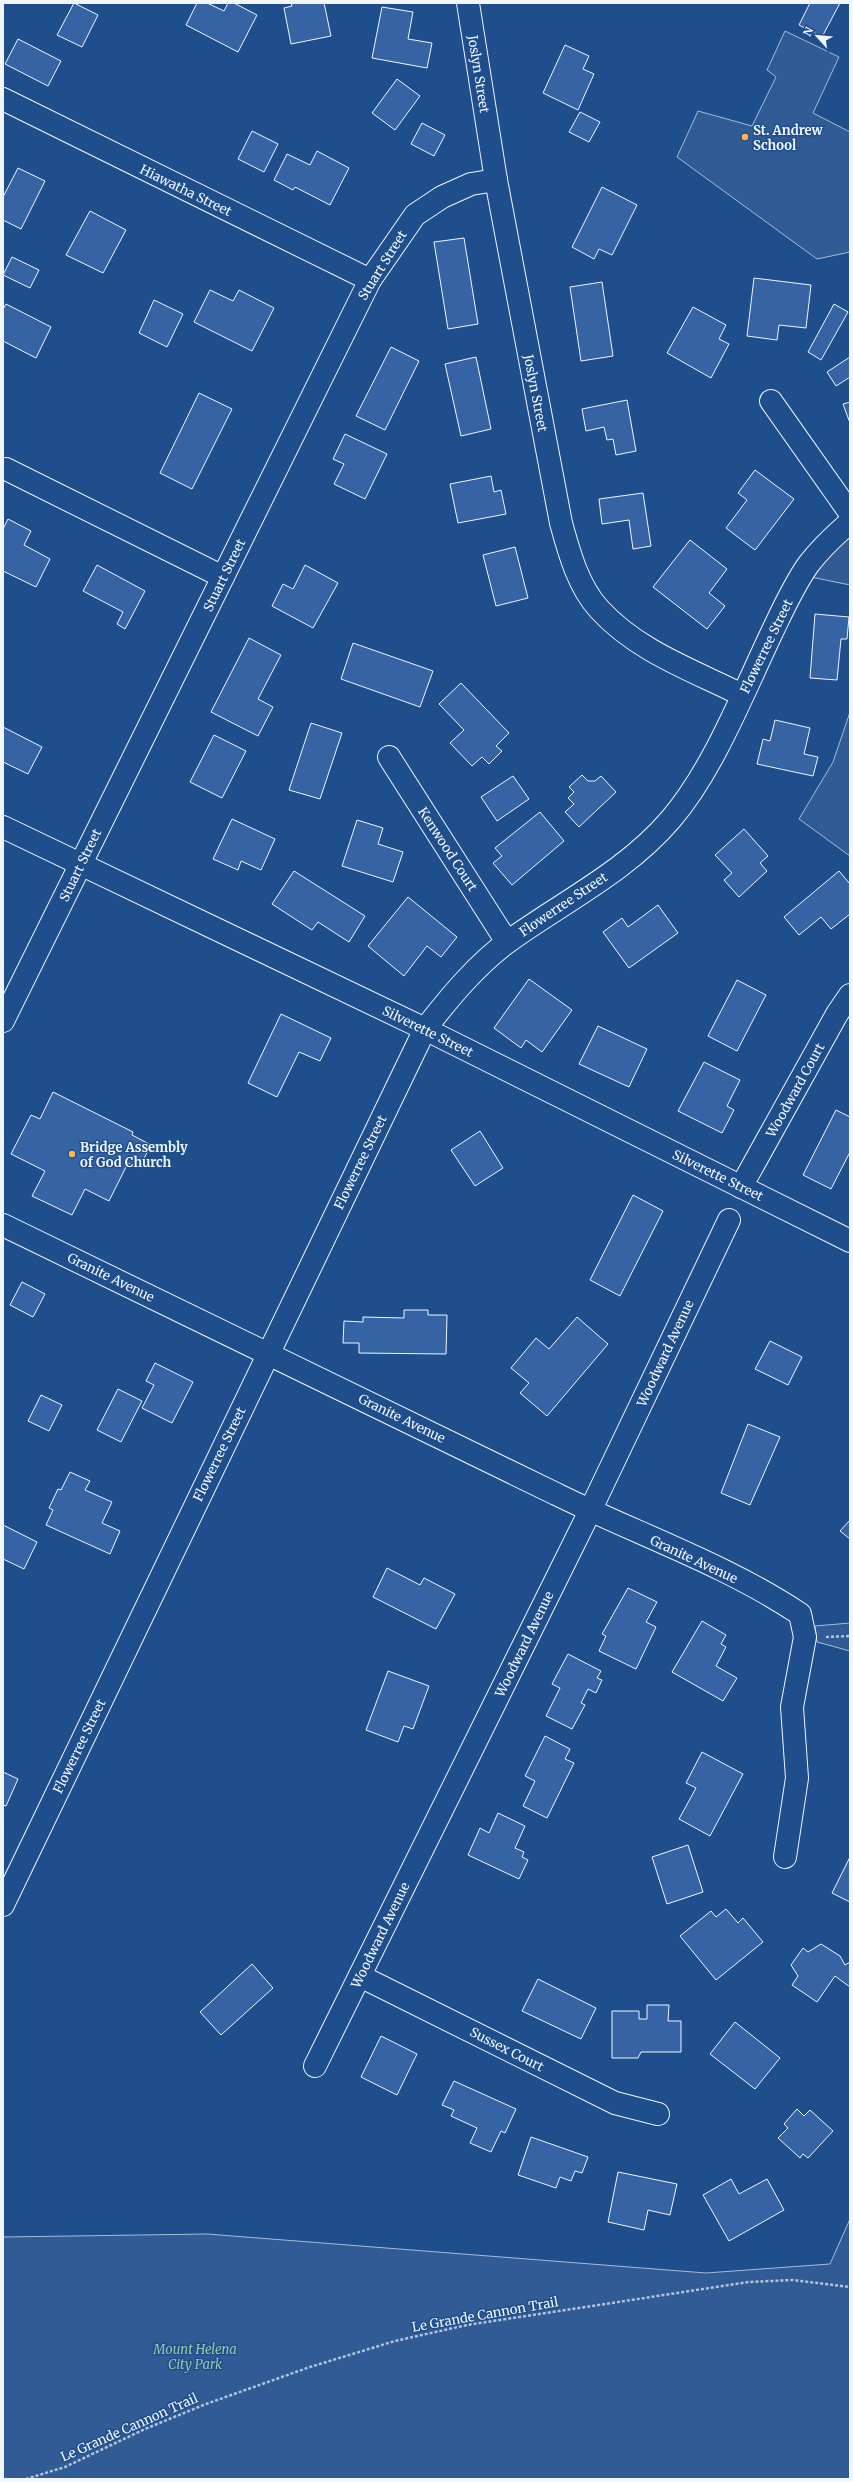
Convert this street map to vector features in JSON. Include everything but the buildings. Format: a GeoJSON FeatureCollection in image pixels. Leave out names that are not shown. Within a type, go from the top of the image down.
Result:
{"type":"FeatureCollection","features":[{"type":"Feature","properties":{"kind":"street","name":"Joslyn Street"},"geometry":{"type":"LineString","coordinates":[[468,3],[496,180],[559,515],[571,558],[599,608],[642,646],[742,695]]}},
{"type":"Feature","properties":{"kind":"street","name":"Hiawatha Street"},"geometry":{"type":"LineString","coordinates":[[3,99],[370,280]]}},
{"type":"Feature","properties":{"kind":"street","name":"Stuart Street"},"geometry":{"type":"LineString","coordinates":[[3,1021],[370,280],[415,215],[442,197],[471,184],[496,180]]}},
{"type":"Feature","properties":{"kind":"street"},"geometry":{"type":"LineString","coordinates":[[771,401],[850,513]]}},
{"type":"Feature","properties":{"kind":"street"},"geometry":{"type":"LineString","coordinates":[[6,469],[223,577]]}},
{"type":"Feature","properties":{"kind":"street","name":"Flowerree Street"},"geometry":{"type":"LineString","coordinates":[[3,1905],[268,1352],[425,1029],[441,1008],[479,966],[507,942],[627,861],[660,832],[680,809],[702,776],[790,596],[807,566],[826,543],[850,522]]}},
{"type":"Feature","properties":{"kind":"street","name":"Kenwood Court"},"geometry":{"type":"LineString","coordinates":[[389,757],[507,942]]}},
{"type":"Feature","properties":{"kind":"street","name":"Silverette Street"},"geometry":{"type":"LineString","coordinates":[[3,827],[425,1029],[850,1241]]}},
{"type":"Feature","properties":{"kind":"street","name":"Woodward Court"},"geometry":{"type":"LineString","coordinates":[[741,1187],[837,1014],[850,995]]}},
{"type":"Feature","properties":{"kind":"street","name":"Woodward Avenue"},"geometry":{"type":"LineString","coordinates":[[315,2066],[590,1511],[729,1220]]}},
{"type":"Feature","properties":{"kind":"street","name":"Granite Avenue"},"geometry":{"type":"LineString","coordinates":[[3,1225],[268,1352],[590,1511],[767,1592],[800,1614],[805,1638],[792,1707],[797,1778],[785,1857]]}},
{"type":"Feature","properties":{"kind":"street","name":"Sussex Court"},"geometry":{"type":"LineString","coordinates":[[360,1976],[616,2103],[658,2114]]}},
{"type":"Feature","properties":{"kind":"path","name":"Le Grande Cannon Trail"},"geometry":{"type":"LineString","coordinates":[[26,2479],[78,2462],[145,2429],[206,2404],[310,2367],[416,2336],[467,2325],[749,2282],[793,2280],[850,2287]]}},
{"type":"Feature","properties":{"kind":"green space"},"geometry":{"type":"Polygon","coordinates":[[[785,31],[839,57],[813,113],[850,132],[850,252],[817,259],[677,157],[698,111],[752,126],[776,77],[767,70],[785,31]]]}},
{"type":"Feature","properties":{"kind":"green space"},"geometry":{"type":"Polygon","coordinates":[[[850,537],[850,585],[811,577],[840,543],[850,537]]]}},
{"type":"Feature","properties":{"kind":"green space"},"geometry":{"type":"Polygon","coordinates":[[[850,712],[850,856],[799,819],[833,762],[850,712]]]}},
{"type":"Feature","properties":{"kind":"green space"},"geometry":{"type":"Polygon","coordinates":[[[850,1623],[850,1651],[817,1642],[815,1626],[850,1623]]]}},
{"type":"Feature","properties":{"kind":"green space","name":"Mount Helena City Park"},"geometry":{"type":"Polygon","coordinates":[[[850,2219],[850,2479],[3,2479],[3,2237],[207,2234],[706,2273],[830,2264],[850,2219]]]}},
{"type":"Feature","properties":{"kind":"place","name":"St. Andrew School"},"geometry":{"type":"Point","coordinates":[745,137]}},
{"type":"Feature","properties":{"kind":"place","name":"Bridge Assembly of God Church"},"geometry":{"type":"Point","coordinates":[72,1154]}}]}
